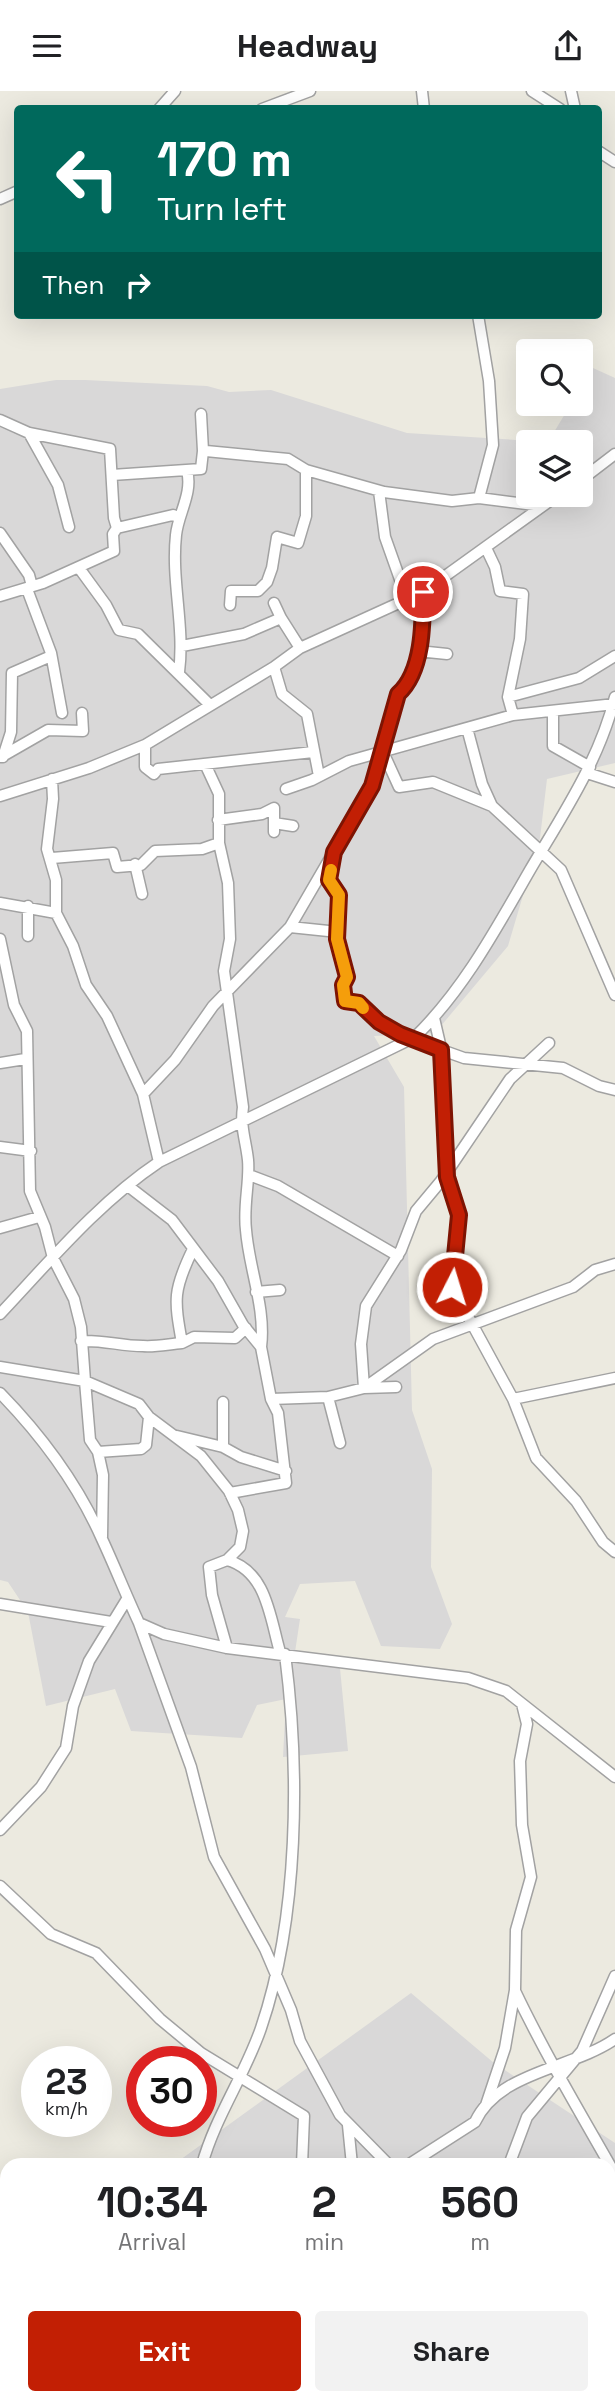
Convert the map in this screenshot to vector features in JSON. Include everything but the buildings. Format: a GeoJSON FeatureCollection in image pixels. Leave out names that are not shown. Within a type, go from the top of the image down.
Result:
{"type":"FeatureCollection","features":[{"type":"Feature","properties":{"kind":"street"},"geometry":{"type":"LineString","coordinates":[[163,105],[175,91]]}},
{"type":"Feature","properties":{"kind":"street"},"geometry":{"type":"LineString","coordinates":[[273,105],[310,91]]}},
{"type":"Feature","properties":{"kind":"street"},"geometry":{"type":"LineString","coordinates":[[532,91],[554,105]]}},
{"type":"Feature","properties":{"kind":"street"},"geometry":{"type":"LineString","coordinates":[[558,91],[571,93]]}},
{"type":"Feature","properties":{"kind":"street"},"geometry":{"type":"LineString","coordinates":[[479,319],[489,381],[493,445],[479,498]]}},
{"type":"Feature","properties":{"kind":"street"},"geometry":{"type":"LineString","coordinates":[[111,475],[201,470],[201,414]]}},
{"type":"Feature","properties":{"kind":"street"},"geometry":{"type":"LineString","coordinates":[[0,420],[29,433],[110,449],[114,518],[117,528]]}},
{"type":"Feature","properties":{"kind":"street"},"geometry":{"type":"LineString","coordinates":[[29,433],[58,485],[69,527]]}},
{"type":"Feature","properties":{"kind":"street"},"geometry":{"type":"LineString","coordinates":[[203,451],[288,459],[306,470],[379,491],[452,501],[479,498],[516,503]]}},
{"type":"Feature","properties":{"kind":"street"},"geometry":{"type":"LineString","coordinates":[[593,471],[615,454]]}},
{"type":"Feature","properties":{"kind":"street"},"geometry":{"type":"LineString","coordinates":[[230,605],[231,591],[258,591],[267,582],[277,537],[298,543],[306,516],[306,470]]}},
{"type":"Feature","properties":{"kind":"street"},"geometry":{"type":"LineString","coordinates":[[179,672],[183,629],[177,610],[175,539],[178,517],[186,499],[187,471]]}},
{"type":"Feature","properties":{"kind":"street"},"geometry":{"type":"LineString","coordinates":[[379,491],[385,537],[407,599]]}},
{"type":"Feature","properties":{"kind":"street"},"geometry":{"type":"LineString","coordinates":[[0,796],[89,768],[145,745],[274,667],[300,648],[423,592],[450,569],[486,548],[541,507]]}},
{"type":"Feature","properties":{"kind":"street"},"geometry":{"type":"LineString","coordinates":[[0,596],[79,568],[114,551],[113,534],[117,528],[162,517],[178,517]]}},
{"type":"Feature","properties":{"kind":"street"},"geometry":{"type":"LineString","coordinates":[[0,533],[29,575],[30,587],[51,656],[62,713]]}},
{"type":"Feature","properties":{"kind":"street"},"geometry":{"type":"LineString","coordinates":[[486,548],[495,566],[500,591],[523,594],[520,639],[508,697],[513,715]]}},
{"type":"Feature","properties":{"kind":"street"},"geometry":{"type":"LineString","coordinates":[[79,568],[106,605],[119,630],[138,634],[209,704]]}},
{"type":"Feature","properties":{"kind":"street"},"geometry":{"type":"LineString","coordinates":[[143,1094],[175,1060],[228,990],[290,927],[372,786],[398,694],[406,687],[418,651],[423,592]]}},
{"type":"Feature","properties":{"kind":"street"},"geometry":{"type":"LineString","coordinates":[[274,603],[300,648]]}},
{"type":"Feature","properties":{"kind":"street"},"geometry":{"type":"LineString","coordinates":[[182,646],[244,634],[281,618]]}},
{"type":"Feature","properties":{"kind":"street"},"geometry":{"type":"LineString","coordinates":[[418,651],[447,654]]}},
{"type":"Feature","properties":{"kind":"street"},"geometry":{"type":"LineString","coordinates":[[2,757],[11,732],[12,673],[51,656]]}},
{"type":"Feature","properties":{"kind":"street"},"geometry":{"type":"LineString","coordinates":[[508,697],[579,678],[615,656]]}},
{"type":"Feature","properties":{"kind":"street"},"geometry":{"type":"LineString","coordinates":[[274,667],[282,694],[307,714],[319,776]]}},
{"type":"Feature","properties":{"kind":"street"},"geometry":{"type":"LineString","coordinates":[[286,789],[349,761],[513,715],[553,712],[614,702]]}},
{"type":"Feature","properties":{"kind":"street"},"geometry":{"type":"LineString","coordinates":[[0,1314],[53,1258],[128,1186],[159,1162],[411,1039],[434,1018],[477,961],[588,770],[614,702]]}},
{"type":"Feature","properties":{"kind":"street"},"geometry":{"type":"LineString","coordinates":[[553,712],[554,746],[588,770],[615,782]]}},
{"type":"Feature","properties":{"kind":"street"},"geometry":{"type":"LineString","coordinates":[[2,757],[48,730],[83,731],[82,713]]}},
{"type":"Feature","properties":{"kind":"street"},"geometry":{"type":"LineString","coordinates":[[467,728],[482,784],[492,806]]}},
{"type":"Feature","properties":{"kind":"street"},"geometry":{"type":"LineString","coordinates":[[145,745],[145,767],[154,774],[159,769],[313,752]]}},
{"type":"Feature","properties":{"kind":"street"},"geometry":{"type":"LineString","coordinates":[[383,751],[400,787],[433,782],[492,806],[542,850],[561,870],[584,917],[604,974],[615,995]]}},
{"type":"Feature","properties":{"kind":"street"},"geometry":{"type":"LineString","coordinates":[[206,765],[219,794],[219,843],[228,883],[230,939],[224,971],[243,1107],[240,1123],[248,1175],[244,1199],[245,1221],[263,1328],[261,1347],[271,1399],[278,1413],[286,1471],[286,1483],[230,1493]]}},
{"type":"Feature","properties":{"kind":"street"},"geometry":{"type":"LineString","coordinates":[[51,779],[53,799],[47,849],[52,858],[56,912],[73,946],[86,985],[107,1016],[143,1094],[159,1162]]}},
{"type":"Feature","properties":{"kind":"street"},"geometry":{"type":"LineString","coordinates":[[218,820],[262,814],[274,808],[274,828],[293,826]]}},
{"type":"Feature","properties":{"kind":"street"},"geometry":{"type":"LineString","coordinates":[[52,858],[113,853],[117,867],[141,865],[155,851],[201,849],[219,843]]}},
{"type":"Feature","properties":{"kind":"street"},"geometry":{"type":"LineString","coordinates":[[334,852],[329,880],[339,895],[338,932],[347,977],[343,985],[345,1001],[359,1003],[379,1022],[411,1039],[464,1058],[563,1068],[599,1086],[615,1090]]}},
{"type":"Feature","properties":{"kind":"street"},"geometry":{"type":"LineString","coordinates":[[135,864],[142,894]]}},
{"type":"Feature","properties":{"kind":"street"},"geometry":{"type":"LineString","coordinates":[[0,903],[56,912]]}},
{"type":"Feature","properties":{"kind":"street"},"geometry":{"type":"LineString","coordinates":[[28,907],[28,936]]}},
{"type":"Feature","properties":{"kind":"street"},"geometry":{"type":"LineString","coordinates":[[290,927],[338,932]]}},
{"type":"Feature","properties":{"kind":"street"},"geometry":{"type":"LineString","coordinates":[[0,939],[14,1005],[27,1031],[25,1059],[31,1151],[30,1191],[39,1217],[46,1227],[53,1258],[74,1300],[81,1341],[90,1440],[98,1452],[104,1487],[102,1538]]}},
{"type":"Feature","properties":{"kind":"street"},"geometry":{"type":"LineString","coordinates":[[434,1018],[441,1050],[447,1173],[459,1215],[452,1287],[513,1399],[536,1458],[576,1501],[603,1542],[615,1552]]}},
{"type":"Feature","properties":{"kind":"street"},"geometry":{"type":"LineString","coordinates":[[363,1388],[361,1344],[366,1306],[398,1256],[415,1211],[447,1173],[510,1079],[549,1042]]}},
{"type":"Feature","properties":{"kind":"street"},"geometry":{"type":"LineString","coordinates":[[0,1063],[25,1059]]}},
{"type":"Feature","properties":{"kind":"street"},"geometry":{"type":"LineString","coordinates":[[0,1147],[31,1151]]}},
{"type":"Feature","properties":{"kind":"street"},"geometry":{"type":"LineString","coordinates":[[248,1175],[278,1186],[398,1256]]}},
{"type":"Feature","properties":{"kind":"street"},"geometry":{"type":"LineString","coordinates":[[128,1186],[172,1220],[232,1301],[246,1328],[261,1347]]}},
{"type":"Feature","properties":{"kind":"street"},"geometry":{"type":"LineString","coordinates":[[0,1229],[39,1217]]}},
{"type":"Feature","properties":{"kind":"street"},"geometry":{"type":"LineString","coordinates":[[183,1343],[174,1300],[179,1277],[193,1249]]}},
{"type":"Feature","properties":{"kind":"street"},"geometry":{"type":"LineString","coordinates":[[363,1388],[433,1339],[573,1287],[595,1270],[615,1264]]}},
{"type":"Feature","properties":{"kind":"street"},"geometry":{"type":"LineString","coordinates":[[256,1292],[280,1290]]}},
{"type":"Feature","properties":{"kind":"street"},"geometry":{"type":"LineString","coordinates":[[81,1341],[113,1340],[121,1345],[146,1346],[183,1343],[194,1337],[235,1338],[246,1328]]}},
{"type":"Feature","properties":{"kind":"street"},"geometry":{"type":"LineString","coordinates":[[0,1367],[85,1381],[139,1404],[149,1417],[169,1434],[201,1456],[230,1493],[243,1531],[240,1547],[227,1560],[209,1567],[212,1595],[227,1648]]}},
{"type":"Feature","properties":{"kind":"street"},"geometry":{"type":"LineString","coordinates":[[513,1399],[615,1377]]}},
{"type":"Feature","properties":{"kind":"street"},"geometry":{"type":"LineString","coordinates":[[271,1399],[328,1397],[363,1388],[396,1387]]}},
{"type":"Feature","properties":{"kind":"street"},"geometry":{"type":"LineString","coordinates":[[0,1392],[24,1418],[63,1470],[102,1538],[139,1623],[191,1767],[214,1857],[277,1975],[311,2064],[340,2115],[382,2158]]}},
{"type":"Feature","properties":{"kind":"street"},"geometry":{"type":"LineString","coordinates":[[328,1397],[340,1443]]}},
{"type":"Feature","properties":{"kind":"street"},"geometry":{"type":"LineString","coordinates":[[222,1447],[223,1402]]}},
{"type":"Feature","properties":{"kind":"street"},"geometry":{"type":"LineString","coordinates":[[98,1452],[141,1449],[148,1438],[149,1417]]}},
{"type":"Feature","properties":{"kind":"street"},"geometry":{"type":"LineString","coordinates":[[169,1434],[222,1447],[241,1457],[286,1471]]}},
{"type":"Feature","properties":{"kind":"street"},"geometry":{"type":"LineString","coordinates":[[204,2158],[210,2137],[240,2079],[261,2029],[277,1975],[289,1893],[293,1718],[282,1653],[261,1585],[237,1563],[227,1560]]}},
{"type":"Feature","properties":{"kind":"street"},"geometry":{"type":"LineString","coordinates":[[0,1830],[41,1787],[66,1748],[73,1706],[89,1661],[127,1599]]}},
{"type":"Feature","properties":{"kind":"street"},"geometry":{"type":"LineString","coordinates":[[0,1604],[111,1622]]}},
{"type":"Feature","properties":{"kind":"street"},"geometry":{"type":"LineString","coordinates":[[139,1623],[164,1634],[227,1648],[468,1678],[506,1692],[615,1777]]}},
{"type":"Feature","properties":{"kind":"street"},"geometry":{"type":"LineString","coordinates":[[486,2105],[505,2047],[514,1990],[516,1930],[531,1877],[522,1825],[520,1761],[527,1724],[522,1703]]}},
{"type":"Feature","properties":{"kind":"street"},"geometry":{"type":"LineString","coordinates":[[0,1886],[51,1934],[96,1953],[160,2018],[201,2053],[304,2116],[302,2158]]}},
{"type":"Feature","properties":{"kind":"street"},"geometry":{"type":"LineString","coordinates":[[573,2061],[582,2051],[615,1976]]}},
{"type":"Feature","properties":{"kind":"street"},"geometry":{"type":"LineString","coordinates":[[514,1990],[606,2158]]}},
{"type":"Feature","properties":{"kind":"street"},"geometry":{"type":"LineString","coordinates":[[419,2158],[475,2122],[501,2089],[557,2071],[596,2052],[615,2039]]}},
{"type":"Feature","properties":{"kind":"street"},"geometry":{"type":"LineString","coordinates":[[512,2158],[527,2116],[557,2071]]}},
{"type":"Feature","properties":{"kind":"street"},"geometry":{"type":"LineString","coordinates":[[348,2124],[351,2158]]}},
{"type":"Feature","properties":{"kind":"shaded area"},"geometry":{"type":"Polygon","coordinates":[[[593,368],[615,378],[615,763],[547,779],[540,838],[508,946],[435,1033],[374,1036],[404,1087],[412,1410],[432,1469],[431,1567],[452,1624],[440,1649],[381,1646],[355,1581],[300,1584],[285,1617],[300,1619],[295,1652],[339,1658],[348,1751],[283,1757],[286,1699],[257,1705],[242,1738],[131,1731],[115,1689],[46,1706],[28,1612],[8,1582],[0,1580],[0,389],[56,380],[85,380],[207,386],[229,392],[271,390],[407,433],[516,440],[516,507],[593,507],[593,430],[555,430],[564,416],[593,416],[593,368]]]}},
{"type":"Feature","properties":{"kind":"shaded area"},"geometry":{"type":"Polygon","coordinates":[[[411,1993],[494,2063],[615,2143],[615,2158],[183,2158],[212,2137],[217,2137],[217,2133],[411,1993]]]}},
{"type":"Feature","properties":{"kind":"slow traffic"},"geometry":{"type":"LineString","coordinates":[[331,870],[329,880],[339,895],[337,939],[347,977],[343,985],[345,1001],[359,1003],[363,1008]]}},
{"type":"Feature","properties":{"kind":"route"},"geometry":{"type":"LineString","coordinates":[[423,592],[423,614],[414,669],[406,687],[398,694],[372,786],[334,852],[329,880],[339,895],[337,939],[347,977],[343,985],[345,1001],[359,1003],[379,1022],[411,1039],[441,1050],[446,1107],[447,1177],[459,1215],[452,1287]]}}]}
